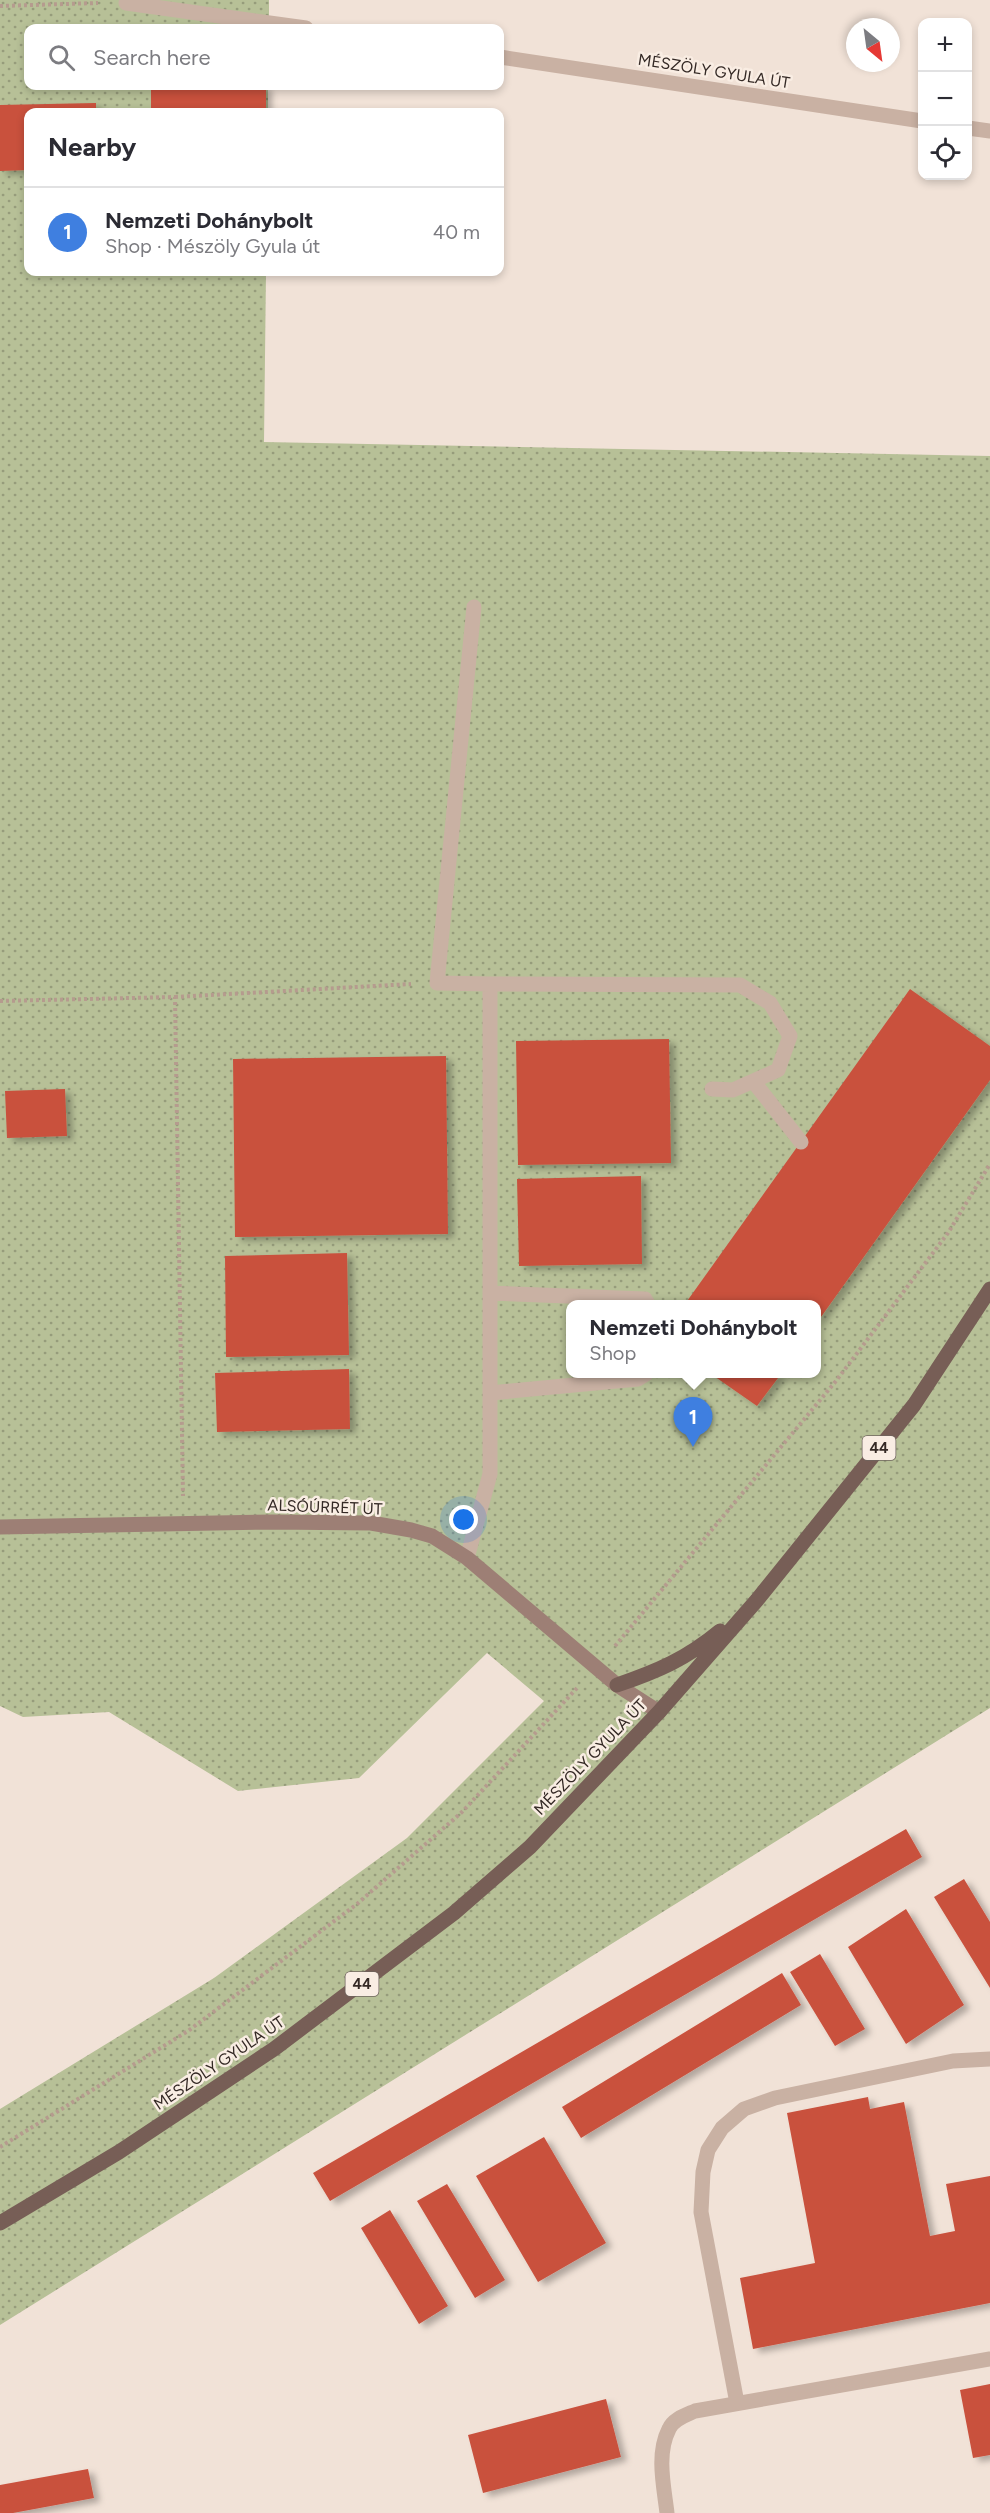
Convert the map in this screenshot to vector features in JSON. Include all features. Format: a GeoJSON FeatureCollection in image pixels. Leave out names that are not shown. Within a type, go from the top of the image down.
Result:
{"type":"FeatureCollection","features":[{"type":"Feature","properties":{"kind":"main road","name":"MÉSZÖLY GYULA ÚT"},"geometry":{"type":"LineString","coordinates":[[0,2223],[118,2152],[274,2049],[454,1913],[530,1847],[659,1712],[757,1600],[914,1405],[990,1288]]}},
{"type":"Feature","properties":{"kind":"main road"},"geometry":{"type":"LineString","coordinates":[[617,1685],[664,1669],[706,1643],[757,1600]]}},
{"type":"Feature","properties":{"kind":"street"},"geometry":{"type":"LineString","coordinates":[[126,3],[277,24]]}},
{"type":"Feature","properties":{"kind":"street","name":"MÉSZÖLY GYULA ÚT"},"geometry":{"type":"LineString","coordinates":[[504,58],[918,120]]}},
{"type":"Feature","properties":{"kind":"street"},"geometry":{"type":"LineString","coordinates":[[972,129],[990,131]]}},
{"type":"Feature","properties":{"kind":"street"},"geometry":{"type":"LineString","coordinates":[[474,607],[437,982],[740,985],[770,1003],[790,1036],[778,1070],[733,1090],[712,1089]]}},
{"type":"Feature","properties":{"kind":"street"},"geometry":{"type":"LineString","coordinates":[[467,1558],[490,1474],[490,984]]}},
{"type":"Feature","properties":{"kind":"street"},"geometry":{"type":"LineString","coordinates":[[753,1081],[801,1142]]}},
{"type":"Feature","properties":{"kind":"street"},"geometry":{"type":"LineString","coordinates":[[490,1293],[646,1300]]}},
{"type":"Feature","properties":{"kind":"street"},"geometry":{"type":"LineString","coordinates":[[489,1393],[640,1378]]}},
{"type":"Feature","properties":{"kind":"street","name":"ALSÓÚRRÉT ÚT"},"geometry":{"type":"LineString","coordinates":[[0,1527],[371,1523],[411,1530],[432,1536],[467,1558],[617,1685],[659,1712]]}},
{"type":"Feature","properties":{"kind":"street"},"geometry":{"type":"LineString","coordinates":[[737,2403],[701,2212],[703,2172],[708,2150],[722,2128],[744,2109],[775,2098],[953,2061],[990,2059]]}},
{"type":"Feature","properties":{"kind":"street"},"geometry":{"type":"LineString","coordinates":[[667,2513],[662,2461],[669,2428],[680,2418],[695,2411],[737,2403],[990,2359]]}},
{"type":"Feature","properties":{"kind":"path"},"geometry":{"type":"LineString","coordinates":[[0,6],[126,3]]}},
{"type":"Feature","properties":{"kind":"path"},"geometry":{"type":"LineString","coordinates":[[0,1001],[175,997],[437,982]]}},
{"type":"Feature","properties":{"kind":"path"},"geometry":{"type":"LineString","coordinates":[[175,997],[183,1524]]}},
{"type":"Feature","properties":{"kind":"path"},"geometry":{"type":"LineString","coordinates":[[0,2147],[188,2031],[357,1904],[462,1812],[633,1626],[836,1381],[948,1233],[990,1164]]}},
{"type":"Feature","properties":{"kind":"green space"},"geometry":{"type":"Polygon","coordinates":[[[0,0],[269,0],[269,24],[24,24],[24,90],[268,90],[268,108],[24,108],[24,276],[266,276],[264,442],[990,456],[990,1708],[0,2325],[0,2109],[214,1978],[407,1838],[544,1701],[487,1653],[359,1778],[238,1791],[109,1712],[23,1717],[0,1706],[0,0]]]}},
{"type":"Feature","properties":{"kind":"building"},"geometry":{"type":"Polygon","coordinates":[[[151,90],[266,90],[266,108],[151,108],[151,90]]]}},
{"type":"Feature","properties":{"kind":"building"},"geometry":{"type":"Polygon","coordinates":[[[96,103],[96,108],[24,108],[24,170],[0,171],[0,105],[96,103]]]}},
{"type":"Feature","properties":{"kind":"building"},"geometry":{"type":"Polygon","coordinates":[[[910,989],[990,1046],[990,1080],[821,1317],[821,1300],[688,1300],[910,989]]]}},
{"type":"Feature","properties":{"kind":"building"},"geometry":{"type":"Polygon","coordinates":[[[669,1039],[671,1163],[518,1165],[516,1041],[669,1039]]]}},
{"type":"Feature","properties":{"kind":"building"},"geometry":{"type":"Polygon","coordinates":[[[446,1056],[448,1234],[235,1237],[233,1059],[446,1056]]]}},
{"type":"Feature","properties":{"kind":"building"},"geometry":{"type":"Polygon","coordinates":[[[65,1089],[67,1136],[7,1138],[5,1091],[65,1089]]]}},
{"type":"Feature","properties":{"kind":"building"},"geometry":{"type":"Polygon","coordinates":[[[641,1176],[642,1264],[519,1266],[517,1179],[641,1176]]]}},
{"type":"Feature","properties":{"kind":"building"},"geometry":{"type":"Polygon","coordinates":[[[347,1253],[349,1355],[226,1357],[225,1256],[347,1253]]]}},
{"type":"Feature","properties":{"kind":"building"},"geometry":{"type":"Polygon","coordinates":[[[349,1369],[350,1429],[217,1432],[215,1373],[349,1369]]]}},
{"type":"Feature","properties":{"kind":"building"},"geometry":{"type":"Polygon","coordinates":[[[717,1378],[778,1378],[757,1406],[717,1378]]]}},
{"type":"Feature","properties":{"kind":"building"},"geometry":{"type":"Polygon","coordinates":[[[906,1829],[922,1857],[330,2201],[313,2173],[906,1829]]]}},
{"type":"Feature","properties":{"kind":"building"},"geometry":{"type":"Polygon","coordinates":[[[964,1879],[990,1922],[990,1988],[934,1897],[964,1879]]]}},
{"type":"Feature","properties":{"kind":"building"},"geometry":{"type":"Polygon","coordinates":[[[906,1909],[964,2005],[906,2044],[848,1947],[906,1909]]]}},
{"type":"Feature","properties":{"kind":"building"},"geometry":{"type":"Polygon","coordinates":[[[820,1954],[865,2029],[835,2046],[790,1972],[820,1954]]]}},
{"type":"Feature","properties":{"kind":"building"},"geometry":{"type":"Polygon","coordinates":[[[782,1973],[801,2005],[581,2138],[562,2107],[782,1973]]]}},
{"type":"Feature","properties":{"kind":"building"},"geometry":{"type":"Polygon","coordinates":[[[868,2097],[870,2109],[904,2102],[930,2236],[955,2231],[946,2184],[990,2176],[990,2303],[753,2349],[740,2278],[815,2263],[787,2113],[868,2097]]]}},
{"type":"Feature","properties":{"kind":"building"},"geometry":{"type":"Polygon","coordinates":[[[544,2137],[606,2243],[538,2282],[476,2176],[544,2137]]]}},
{"type":"Feature","properties":{"kind":"building"},"geometry":{"type":"Polygon","coordinates":[[[447,2184],[505,2280],[475,2298],[417,2201],[447,2184]]]}},
{"type":"Feature","properties":{"kind":"building"},"geometry":{"type":"Polygon","coordinates":[[[390,2210],[448,2306],[419,2324],[361,2228],[390,2210]]]}},
{"type":"Feature","properties":{"kind":"building"},"geometry":{"type":"Polygon","coordinates":[[[990,2384],[990,2455],[973,2458],[960,2390],[990,2384]]]}},
{"type":"Feature","properties":{"kind":"building"},"geometry":{"type":"Polygon","coordinates":[[[606,2399],[621,2457],[483,2493],[468,2435],[606,2399]]]}},
{"type":"Feature","properties":{"kind":"building"},"geometry":{"type":"Polygon","coordinates":[[[88,2469],[94,2498],[13,2513],[0,2513],[0,2485],[88,2469]]]}},
{"type":"Feature","properties":{"kind":"place","name":"Nemzeti Dohánybolt"},"geometry":{"type":"Point","coordinates":[693,1447]}}]}
